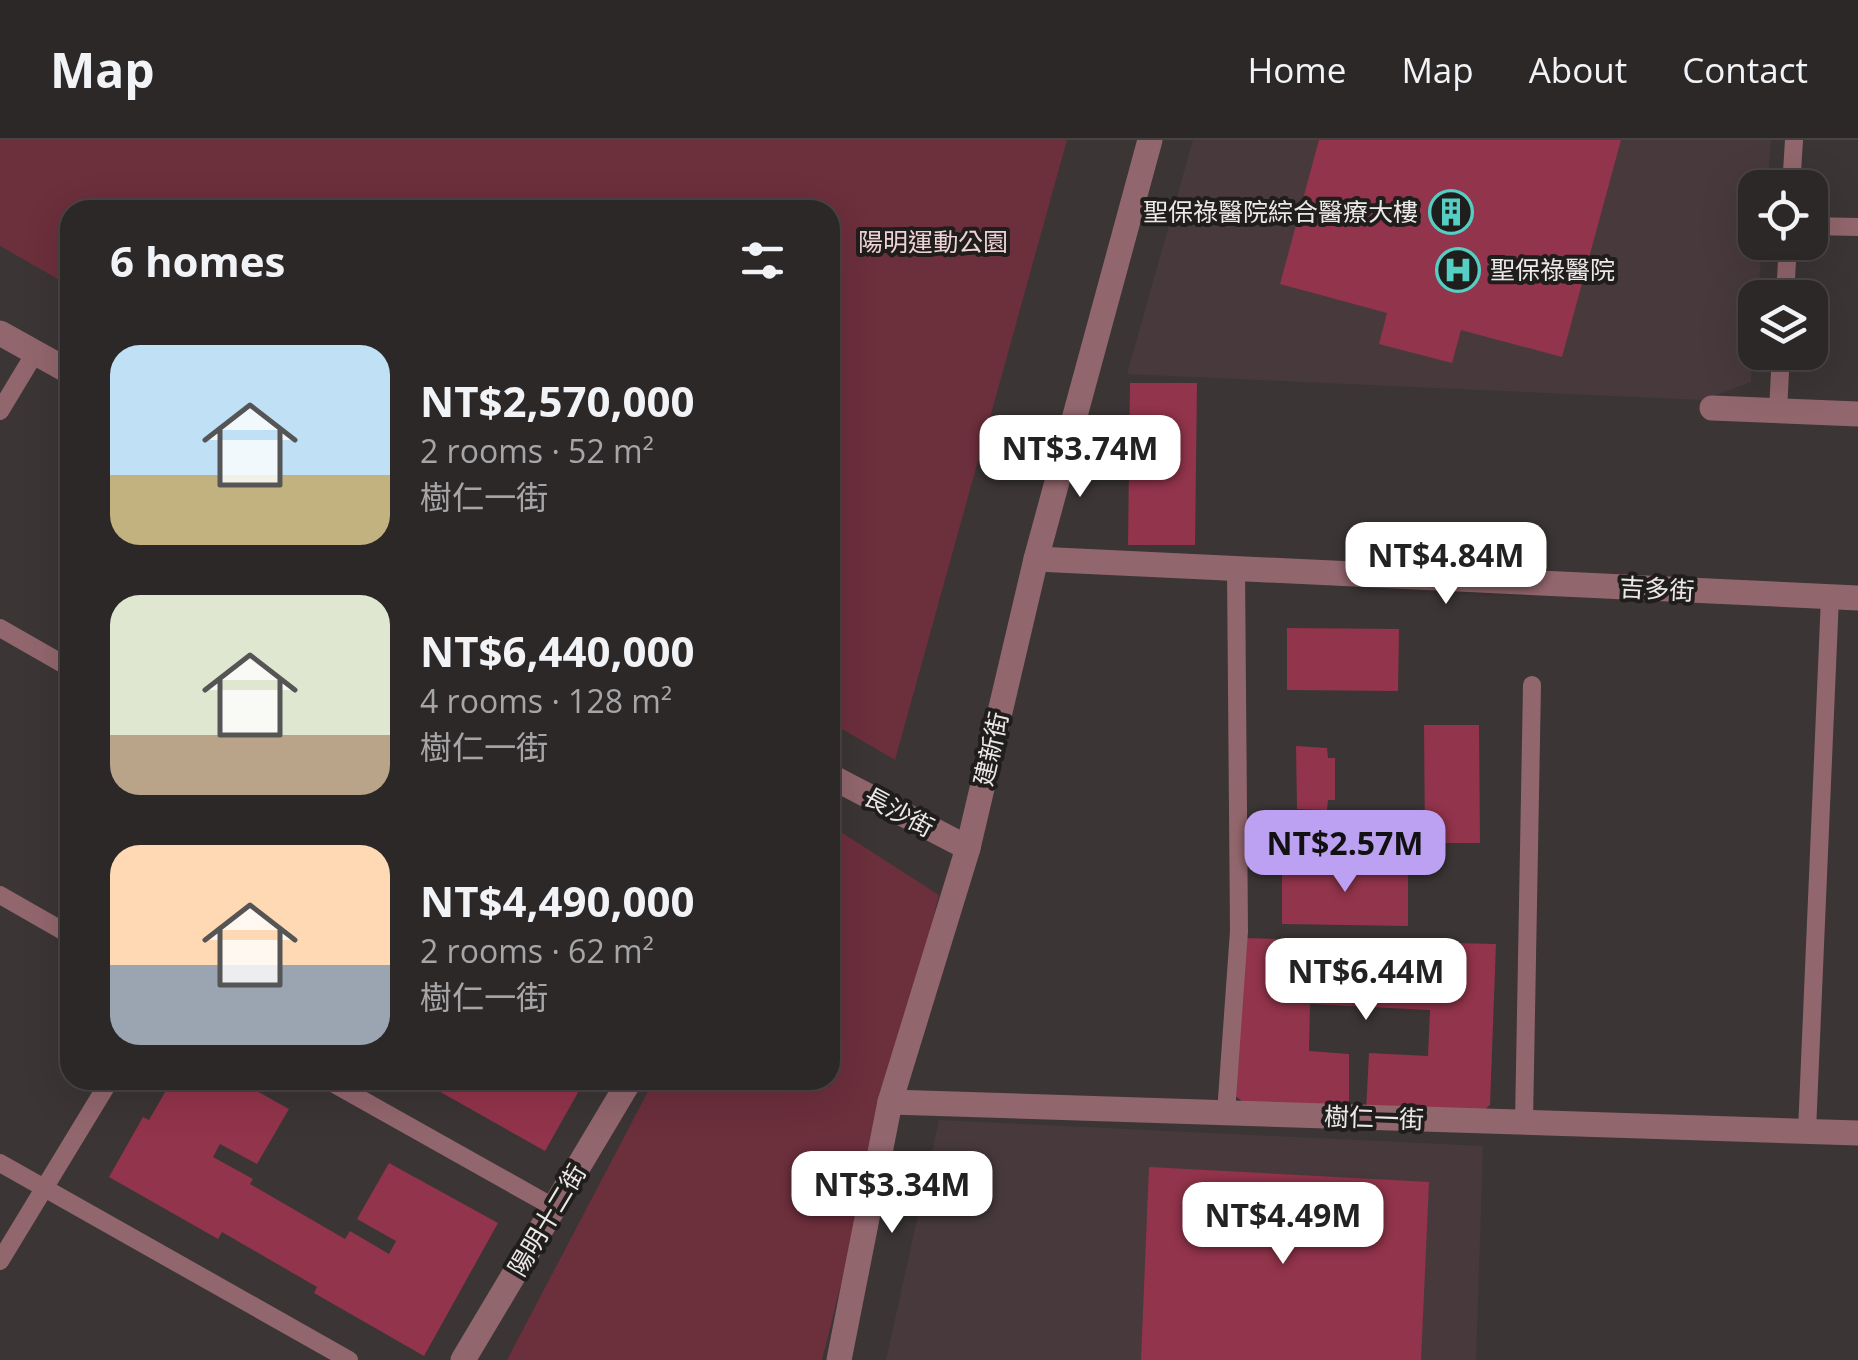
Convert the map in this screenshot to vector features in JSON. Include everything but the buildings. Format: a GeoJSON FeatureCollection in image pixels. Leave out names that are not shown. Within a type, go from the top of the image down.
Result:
{"type":"FeatureCollection","features":[{"type":"Feature","properties":{"kind":"street","name":"建新街"},"geometry":{"type":"LineString","coordinates":[[839,1360],[890,1102],[968,848],[1036,559],[1150,140]]}},
{"type":"Feature","properties":{"kind":"street"},"geometry":{"type":"LineString","coordinates":[[0,333],[60,367]]}},
{"type":"Feature","properties":{"kind":"street"},"geometry":{"type":"LineString","coordinates":[[1712,408],[1858,414]]}},
{"type":"Feature","properties":{"kind":"street","name":"吉多街"},"geometry":{"type":"LineString","coordinates":[[1036,559],[1858,598]]}},
{"type":"Feature","properties":{"kind":"street","name":"長沙街"},"geometry":{"type":"LineString","coordinates":[[840,781],[968,848]]}},
{"type":"Feature","properties":{"kind":"street","name":"陽明十二街"},"geometry":{"type":"LineString","coordinates":[[463,1360],[624,1090]]}},
{"type":"Feature","properties":{"kind":"street","name":"樹仁一街"},"geometry":{"type":"LineString","coordinates":[[890,1102],[1858,1133]]}},
{"type":"Feature","properties":{"kind":"lane"},"geometry":{"type":"LineString","coordinates":[[1792,170],[1794,140]]}},
{"type":"Feature","properties":{"kind":"lane"},"geometry":{"type":"LineString","coordinates":[[1828,226],[1858,227]]}},
{"type":"Feature","properties":{"kind":"lane"},"geometry":{"type":"LineString","coordinates":[[0,411],[35,353]]}},
{"type":"Feature","properties":{"kind":"lane"},"geometry":{"type":"LineString","coordinates":[[1778,412],[1780,370]]}},
{"type":"Feature","properties":{"kind":"lane"},"geometry":{"type":"LineString","coordinates":[[1226,1113],[1238,931],[1236,569]]}},
{"type":"Feature","properties":{"kind":"lane"},"geometry":{"type":"LineString","coordinates":[[1808,1132],[1830,598]]}},
{"type":"Feature","properties":{"kind":"lane"},"geometry":{"type":"LineString","coordinates":[[0,628],[60,662]]}},
{"type":"Feature","properties":{"kind":"lane"},"geometry":{"type":"LineString","coordinates":[[1524,1122],[1532,686]]}},
{"type":"Feature","properties":{"kind":"lane"},"geometry":{"type":"LineString","coordinates":[[0,895],[60,929]]}},
{"type":"Feature","properties":{"kind":"lane"},"geometry":{"type":"LineString","coordinates":[[0,1261],[104,1090]]}},
{"type":"Feature","properties":{"kind":"lane"},"geometry":{"type":"LineString","coordinates":[[345,1090],[555,1208]]}},
{"type":"Feature","properties":{"kind":"lane"},"geometry":{"type":"LineString","coordinates":[[0,1162],[350,1360]]}},
{"type":"Feature","properties":{"kind":"shaded area","name":"聖保祿醫院"},"geometry":{"type":"Polygon","coordinates":[[[1193,140],[1771,140],[1768,170],[1738,170],[1738,260],[1761,260],[1759,280],[1738,280],[1738,370],[1752,370],[1751,382],[1703,400],[1127,374],[1193,140]]]}},
{"type":"Feature","properties":{"kind":"shaded area"},"geometry":{"type":"Polygon","coordinates":[[[939,1120],[1483,1146],[1476,1360],[886,1360],[939,1120]]]}},
{"type":"Feature","properties":{"kind":"green space","name":"陽明運動公園"},"geometry":{"type":"Polygon","coordinates":[[[0,140],[1067,140],[895,760],[840,728],[840,200],[60,200],[60,280],[0,246],[0,140]]]}},
{"type":"Feature","properties":{"kind":"green space"},"geometry":{"type":"Polygon","coordinates":[[[840,831],[939,895],[822,1360],[507,1360],[649,1090],[840,1090],[840,831]]]}},
{"type":"Feature","properties":{"kind":"place","name":"聖保祿醫院綜合醫療大樓"},"geometry":{"type":"Point","coordinates":[1451,212]}},
{"type":"Feature","properties":{"kind":"place","name":"聖保祿醫院"},"geometry":{"type":"Point","coordinates":[1458,270]}}]}
